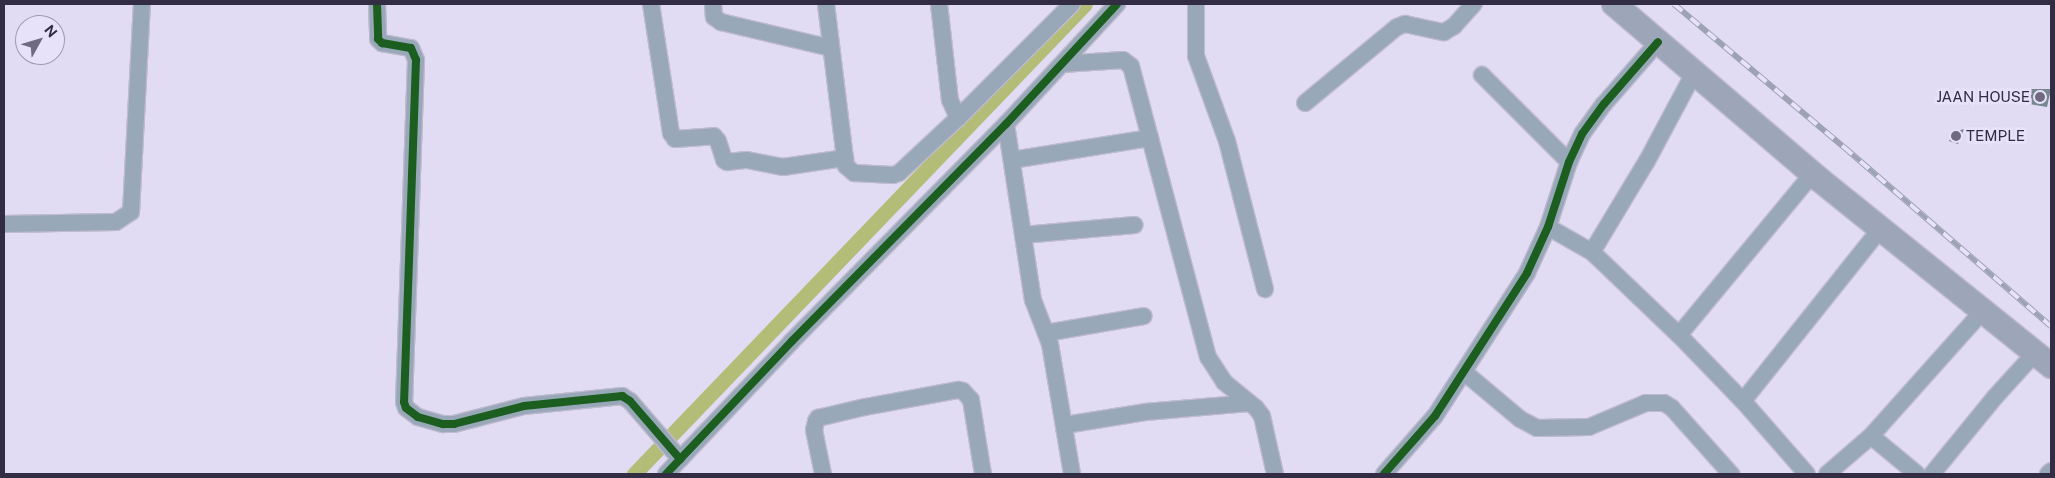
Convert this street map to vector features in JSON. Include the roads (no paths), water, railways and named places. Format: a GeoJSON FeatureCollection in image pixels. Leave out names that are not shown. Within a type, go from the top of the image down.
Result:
{"type":"FeatureCollection","features":[{"type":"Feature","properties":{"kind":"highway"},"geometry":{"type":"LineString","coordinates":[[1614,4],[1813,173],[2043,360]]}},
{"type":"Feature","properties":{"kind":"street"},"geometry":{"type":"LineString","coordinates":[[4,224],[116,222],[132,212],[142,4]]}},
{"type":"Feature","properties":{"kind":"street"},"geometry":{"type":"LineString","coordinates":[[378,4],[378,39],[382,43],[411,48],[416,60],[404,402],[406,408],[418,418],[443,424],[454,424],[524,406],[622,396],[630,400],[679,456]]}},
{"type":"Feature","properties":{"kind":"street"},"geometry":{"type":"LineString","coordinates":[[651,4],[672,133],[675,139],[714,136],[718,141],[724,160],[727,162],[747,160],[783,168],[845,158]]}},
{"type":"Feature","properties":{"kind":"street"},"geometry":{"type":"LineString","coordinates":[[714,4],[714,17],[721,22],[831,48]]}},
{"type":"Feature","properties":{"kind":"street"},"geometry":{"type":"LineString","coordinates":[[826,4],[845,158],[848,169],[854,173],[897,174],[958,118],[1059,10],[1072,4]]}},
{"type":"Feature","properties":{"kind":"street"},"geometry":{"type":"LineString","coordinates":[[939,4],[950,100],[958,118]]}},
{"type":"Feature","properties":{"kind":"street"},"geometry":{"type":"LineString","coordinates":[[666,474],[679,456],[1006,124],[1117,4]]}},
{"type":"Feature","properties":{"kind":"street"},"geometry":{"type":"LineString","coordinates":[[1196,4],[1196,56],[1227,141],[1265,289]]}},
{"type":"Feature","properties":{"kind":"street"},"geometry":{"type":"LineString","coordinates":[[1305,102],[1397,27],[1405,24],[1444,32],[1454,26],[1474,4]]}},
{"type":"Feature","properties":{"kind":"street"},"geometry":{"type":"LineString","coordinates":[[1384,474],[1435,416],[1527,273],[1548,227],[1569,162],[1593,117],[1658,42]]}},
{"type":"Feature","properties":{"kind":"street"},"geometry":{"type":"LineString","coordinates":[[1062,64],[1123,60],[1132,69],[1208,357],[1224,382],[1262,416],[1275,474]]}},
{"type":"Feature","properties":{"kind":"street"},"geometry":{"type":"LineString","coordinates":[[1592,252],[1647,161],[1694,73]]}},
{"type":"Feature","properties":{"kind":"street"},"geometry":{"type":"LineString","coordinates":[[1482,75],[1569,162]]}},
{"type":"Feature","properties":{"kind":"street"},"geometry":{"type":"LineString","coordinates":[[1006,124],[1032,300],[1046,333],[1065,425],[1072,474]]}},
{"type":"Feature","properties":{"kind":"street"},"geometry":{"type":"LineString","coordinates":[[1012,160],[1150,138]]}},
{"type":"Feature","properties":{"kind":"street"},"geometry":{"type":"LineString","coordinates":[[1679,335],[1813,173]]}},
{"type":"Feature","properties":{"kind":"street"},"geometry":{"type":"LineString","coordinates":[[1023,235],[1135,225]]}},
{"type":"Feature","properties":{"kind":"street"},"geometry":{"type":"LineString","coordinates":[[1548,227],[1592,252],[1679,335],[1743,401],[1808,474]]}},
{"type":"Feature","properties":{"kind":"street"},"geometry":{"type":"LineString","coordinates":[[1743,401],[1881,228]]}},
{"type":"Feature","properties":{"kind":"street"},"geometry":{"type":"LineString","coordinates":[[1827,474],[1871,436],[1982,312]]}},
{"type":"Feature","properties":{"kind":"street"},"geometry":{"type":"LineString","coordinates":[[1046,333],[1144,316]]}},
{"type":"Feature","properties":{"kind":"street"},"geometry":{"type":"LineString","coordinates":[[1932,474],[1995,397],[2043,360]]}},
{"type":"Feature","properties":{"kind":"street"},"geometry":{"type":"LineString","coordinates":[[1464,372],[1520,419],[1537,428],[1589,427],[1646,403],[1664,403],[1672,408],[1731,474]]}},
{"type":"Feature","properties":{"kind":"street"},"geometry":{"type":"LineString","coordinates":[[823,474],[814,430],[818,418],[865,407],[958,390],[964,392],[971,400],[981,474]]}},
{"type":"Feature","properties":{"kind":"street"},"geometry":{"type":"LineString","coordinates":[[1065,425],[1145,412],[1249,403]]}},
{"type":"Feature","properties":{"kind":"street"},"geometry":{"type":"LineString","coordinates":[[1871,436],[1917,474]]}},
{"type":"Feature","properties":{"kind":"street"},"geometry":{"type":"LineString","coordinates":[[2048,474],[2051,471]]}},
{"type":"Feature","properties":{"kind":"waterway"},"geometry":{"type":"LineString","coordinates":[[634,474],[1085,4]]}},
{"type":"Feature","properties":{"kind":"railway"},"geometry":{"type":"LineString","coordinates":[[1674,4],[1844,147],[2051,326]]}},
{"type":"Feature","properties":{"kind":"place","name":"JAAN HOUSE"},"geometry":{"type":"Point","coordinates":[2040,97]}},
{"type":"Feature","properties":{"kind":"place","name":"TEMPLE"},"geometry":{"type":"Point","coordinates":[1956,136]}}]}
